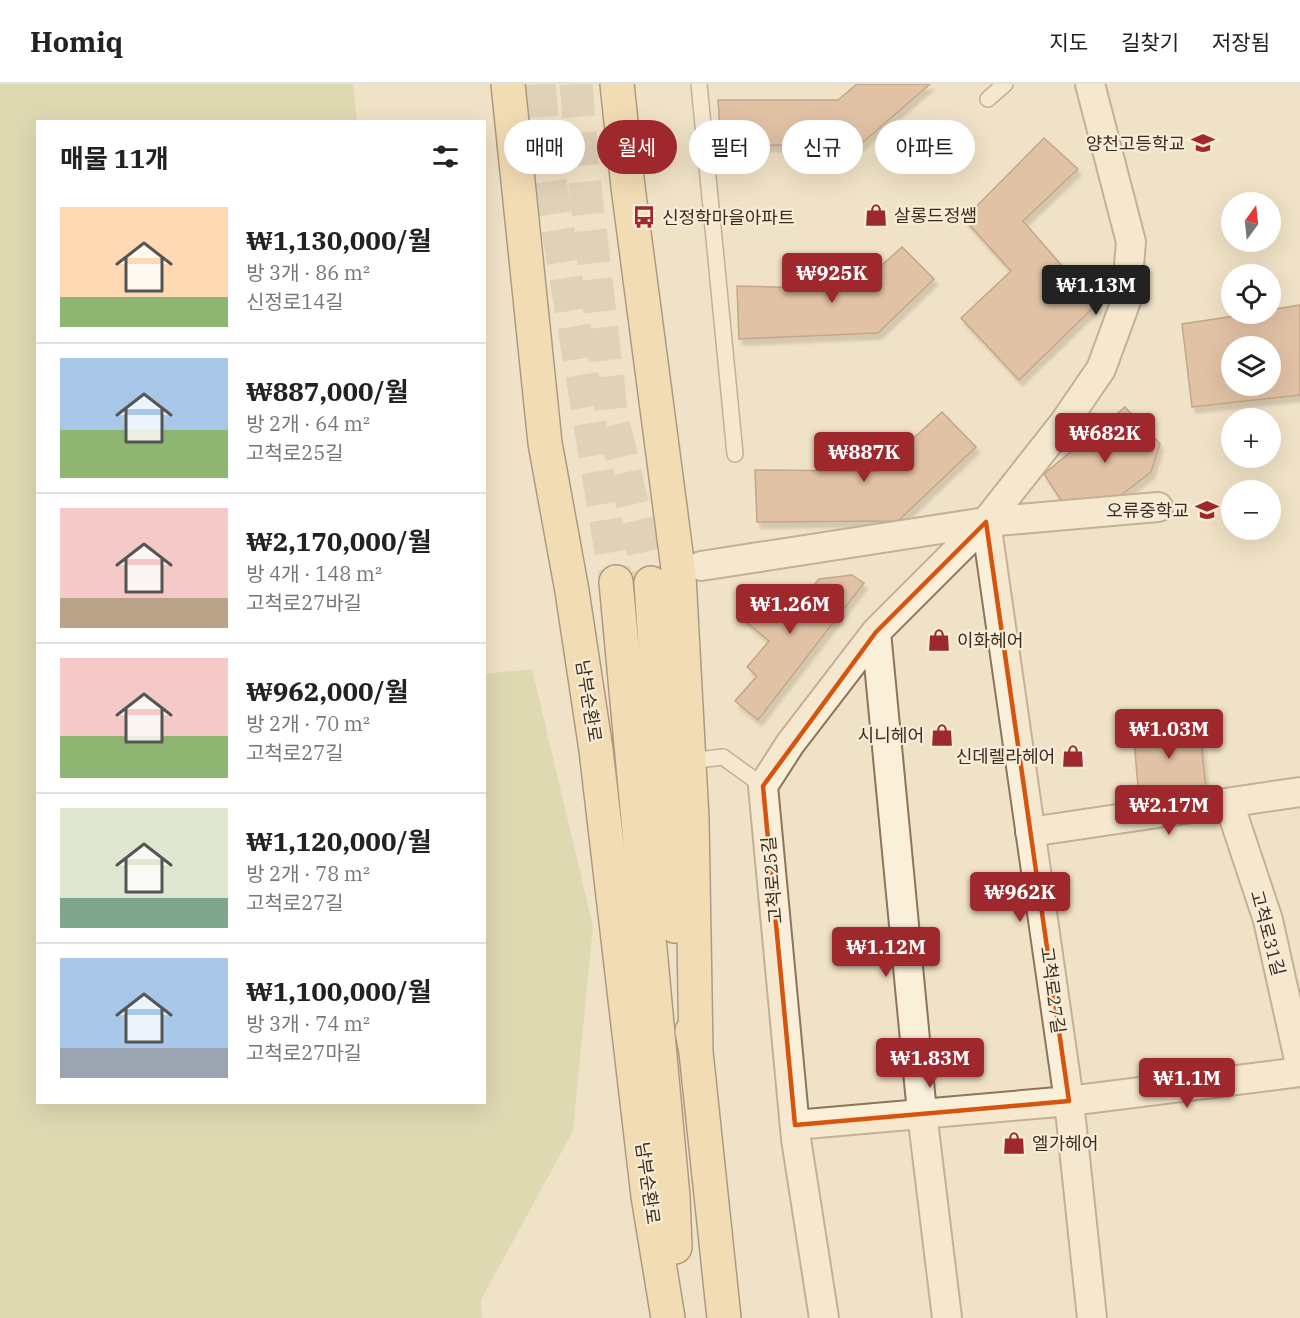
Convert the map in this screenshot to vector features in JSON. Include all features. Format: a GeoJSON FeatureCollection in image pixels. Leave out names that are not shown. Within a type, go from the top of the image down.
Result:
{"type":"FeatureCollection","features":[{"type":"Feature","properties":{"kind":"main road","name":"남부순환로"},"geometry":{"type":"LineString","coordinates":[[508,84],[545,443],[572,591],[596,750],[648,1196],[668,1318]]}},
{"type":"Feature","properties":{"kind":"main road"},"geometry":{"type":"LineString","coordinates":[[617,84],[628,187],[679,576],[693,831],[696,1052]]}},
{"type":"Feature","properties":{"kind":"main road","name":"남부순환로"},"geometry":{"type":"LineString","coordinates":[[616,582],[673,1197],[678,1318]]}},
{"type":"Feature","properties":{"kind":"main road"},"geometry":{"type":"LineString","coordinates":[[651,583],[672,903],[696,1052],[724,1318]]}},
{"type":"Feature","properties":{"kind":"street"},"geometry":{"type":"LineString","coordinates":[[763,786],[790,744],[876,632],[986,522],[1064,423],[1101,369],[1126,301],[1131,242],[1090,84]]}},
{"type":"Feature","properties":{"kind":"street"},"geometry":{"type":"LineString","coordinates":[[701,566],[986,522],[1158,507]]}},
{"type":"Feature","properties":{"kind":"street","name":"고척로27길"},"geometry":{"type":"LineString","coordinates":[[986,522],[1069,1101],[1092,1318]]}},
{"type":"Feature","properties":{"kind":"street"},"geometry":{"type":"LineString","coordinates":[[876,632],[922,1113],[947,1318]]}},
{"type":"Feature","properties":{"kind":"street","name":"고척로25길"},"geometry":{"type":"LineString","coordinates":[[763,786],[796,1139],[824,1318]]}},
{"type":"Feature","properties":{"kind":"street"},"geometry":{"type":"LineString","coordinates":[[1030,832],[1300,792]]}},
{"type":"Feature","properties":{"kind":"street","name":"고척로31길"},"geometry":{"type":"LineString","coordinates":[[1229,803],[1268,920],[1300,1064]]}},
{"type":"Feature","properties":{"kind":"street"},"geometry":{"type":"LineString","coordinates":[[795,1125],[1069,1101],[1300,1072]]}},
{"type":"Feature","properties":{"kind":"lane"},"geometry":{"type":"LineString","coordinates":[[699,84],[735,454]]}},
{"type":"Feature","properties":{"kind":"lane"},"geometry":{"type":"LineString","coordinates":[[988,99],[1005,84]]}},
{"type":"Feature","properties":{"kind":"lane"},"geometry":{"type":"LineString","coordinates":[[689,760],[723,758],[763,786]]}},
{"type":"Feature","properties":{"kind":"highlighted area"},"geometry":{"type":"Polygon","coordinates":[[[986,522],[1069,1101],[795,1125],[763,786],[876,632],[986,522]]]}},
{"type":"Feature","properties":{"kind":"green space"},"geometry":{"type":"Polygon","coordinates":[[[0,84],[353,84],[357,120],[36,120],[36,1104],[486,1104],[486,674],[532,669],[593,926],[573,1131],[481,1300],[482,1318],[0,1318],[0,84]]]}},
{"type":"Feature","properties":{"kind":"building"},"geometry":{"type":"Polygon","coordinates":[[[857,84],[930,84],[889,120],[875,120],[875,132],[863,142],[863,120],[782,120],[782,145],[770,145],[770,120],[719,120],[718,100],[838,100],[857,84]]]}},
{"type":"Feature","properties":{"kind":"building"},"geometry":{"type":"Polygon","coordinates":[[[1044,138],[1078,169],[1023,221],[1096,305],[1019,380],[961,318],[1011,271],[964,219],[1044,138]]]}},
{"type":"Feature","properties":{"kind":"building"},"geometry":{"type":"Polygon","coordinates":[[[902,247],[934,279],[878,333],[739,339],[737,286],[855,289],[902,247]]]}},
{"type":"Feature","properties":{"kind":"building"},"geometry":{"type":"Polygon","coordinates":[[[1300,305],[1300,395],[1192,407],[1182,324],[1221,318],[1221,324],[1281,324],[1281,308],[1300,305]]]}},
{"type":"Feature","properties":{"kind":"building"},"geometry":{"type":"Polygon","coordinates":[[[1125,407],[1160,444],[1151,472],[1108,505],[1070,514],[1044,474],[1125,407]]]}},
{"type":"Feature","properties":{"kind":"building"},"geometry":{"type":"Polygon","coordinates":[[[942,412],[976,447],[898,521],[757,522],[755,470],[878,471],[942,412]]]}},
{"type":"Feature","properties":{"kind":"building"},"geometry":{"type":"Polygon","coordinates":[[[852,575],[864,583],[758,720],[735,701],[757,676],[747,667],[769,641],[738,615],[758,586],[791,613],[819,579],[852,575]]]}},
{"type":"Feature","properties":{"kind":"building"},"geometry":{"type":"Polygon","coordinates":[[[1199,723],[1206,790],[1139,798],[1133,729],[1199,723]]]}},
{"type":"Feature","properties":{"kind":"tunnel"},"geometry":{"type":"LineString","coordinates":[[539,84],[545,151],[616,582]]}},
{"type":"Feature","properties":{"kind":"tunnel"},"geometry":{"type":"LineString","coordinates":[[576,84],[584,178],[612,417],[651,583]]}},
{"type":"Feature","properties":{"kind":"place","name":"양천고등학교"},"geometry":{"type":"Point","coordinates":[1203,143]}},
{"type":"Feature","properties":{"kind":"place","name":"살롱드정쌤"},"geometry":{"type":"Point","coordinates":[876,215]}},
{"type":"Feature","properties":{"kind":"place","name":"신정학마을아파트"},"geometry":{"type":"Point","coordinates":[644,217]}},
{"type":"Feature","properties":{"kind":"place","name":"오류중학교"},"geometry":{"type":"Point","coordinates":[1207,510]}},
{"type":"Feature","properties":{"kind":"place","name":"이화헤어"},"geometry":{"type":"Point","coordinates":[939,640]}},
{"type":"Feature","properties":{"kind":"place","name":"시니헤어"},"geometry":{"type":"Point","coordinates":[942,735]}},
{"type":"Feature","properties":{"kind":"place","name":"신데렐라헤어"},"geometry":{"type":"Point","coordinates":[1073,756]}},
{"type":"Feature","properties":{"kind":"place","name":"엘가헤어"},"geometry":{"type":"Point","coordinates":[1014,1143]}}]}
